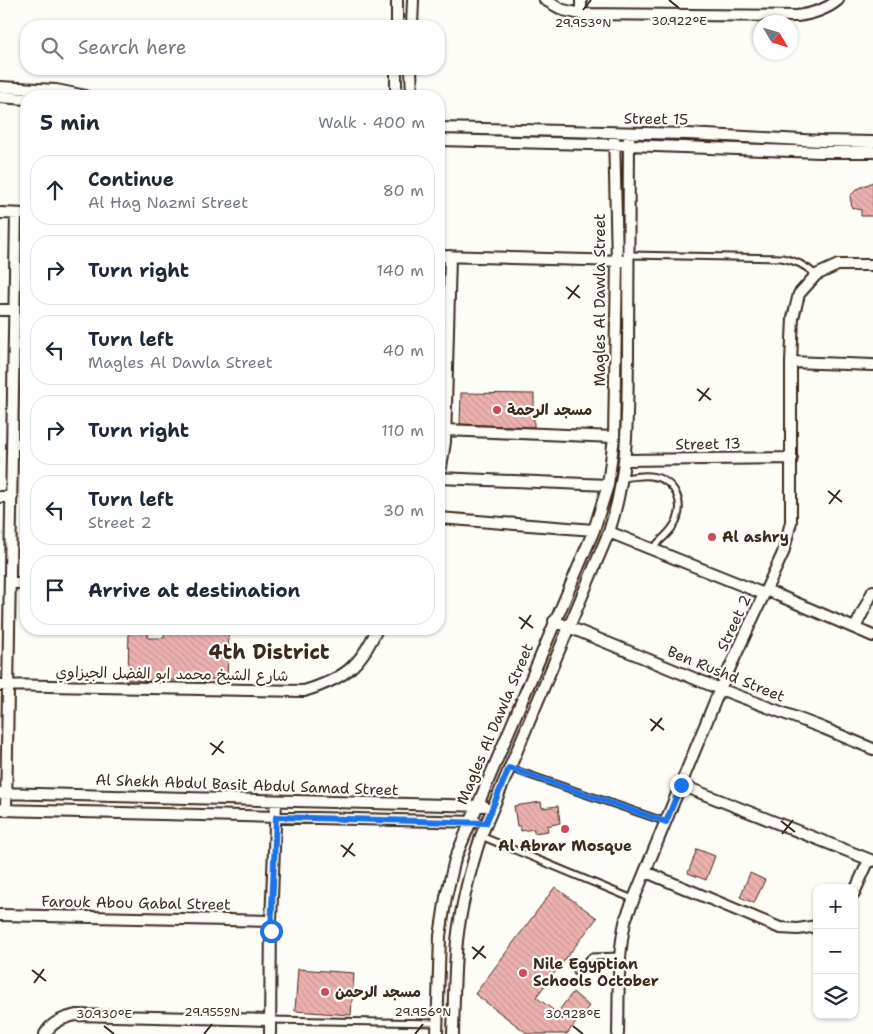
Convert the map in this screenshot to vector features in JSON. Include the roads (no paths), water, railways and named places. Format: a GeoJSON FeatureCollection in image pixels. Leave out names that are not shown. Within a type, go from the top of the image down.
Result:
{"type":"FeatureCollection","features":[{"type":"Feature","properties":{"kind":"street"},"geometry":{"type":"LineString","coordinates":[[397,0],[397,20]]}},
{"type":"Feature","properties":{"kind":"street"},"geometry":{"type":"LineString","coordinates":[[412,20],[413,0]]}},
{"type":"Feature","properties":{"kind":"street"},"geometry":{"type":"LineString","coordinates":[[545,0],[563,10],[581,14],[797,16],[815,13],[838,0]]}},
{"type":"Feature","properties":{"kind":"street"},"geometry":{"type":"LineString","coordinates":[[581,0],[581,14]]}},
{"type":"Feature","properties":{"kind":"street"},"geometry":{"type":"LineString","coordinates":[[396,75],[396,90]]}},
{"type":"Feature","properties":{"kind":"street"},"geometry":{"type":"LineString","coordinates":[[411,75],[412,90]]}},
{"type":"Feature","properties":{"kind":"street"},"geometry":{"type":"LineString","coordinates":[[0,87],[56,90]]}},
{"type":"Feature","properties":{"kind":"street"},"geometry":{"type":"LineString","coordinates":[[0,98],[20,99]]}},
{"type":"Feature","properties":{"kind":"street","name":"Street 15"},"geometry":{"type":"LineString","coordinates":[[445,128],[687,134],[822,142],[873,142]]}},
{"type":"Feature","properties":{"kind":"street","name":"Magles Al Dawla Street"},"geometry":{"type":"LineString","coordinates":[[437,1034],[440,936],[446,897],[455,859],[594,530],[608,485],[614,433],[617,261],[614,133]]}},
{"type":"Feature","properties":{"kind":"street","name":"Magles Al Dawla Street"},"geometry":{"type":"LineString","coordinates":[[453,1034],[454,977],[458,932],[470,870],[492,806],[609,532],[622,478],[627,430],[629,133]]}},
{"type":"Feature","properties":{"kind":"street","name":"Street 15"},"geometry":{"type":"LineString","coordinates":[[445,140],[873,152]]}},
{"type":"Feature","properties":{"kind":"street"},"geometry":{"type":"LineString","coordinates":[[0,213],[20,214]]}},
{"type":"Feature","properties":{"kind":"street"},"geometry":{"type":"LineString","coordinates":[[3,810],[4,686],[10,583],[12,497],[14,310],[20,228]]}},
{"type":"Feature","properties":{"kind":"street"},"geometry":{"type":"LineString","coordinates":[[445,256],[617,261],[629,258]]}},
{"type":"Feature","properties":{"kind":"street"},"geometry":{"type":"LineString","coordinates":[[445,333],[450,256]]}},
{"type":"Feature","properties":{"kind":"street","name":"Street 2"},"geometry":{"type":"LineString","coordinates":[[618,1034],[622,937],[633,899],[646,872],[720,689],[783,553],[788,538],[792,506],[791,362],[793,318],[800,294],[816,275],[838,265],[873,265]]}},
{"type":"Feature","properties":{"kind":"street"},"geometry":{"type":"LineString","coordinates":[[0,310],[14,310]]}},
{"type":"Feature","properties":{"kind":"street"},"geometry":{"type":"LineString","coordinates":[[791,362],[873,365]]}},
{"type":"Feature","properties":{"kind":"street"},"geometry":{"type":"LineString","coordinates":[[445,408],[445,436]]}},
{"type":"Feature","properties":{"kind":"street"},"geometry":{"type":"LineString","coordinates":[[446,430],[614,433],[627,430]]}},
{"type":"Feature","properties":{"kind":"street"},"geometry":{"type":"LineString","coordinates":[[12,444],[20,444]]}},
{"type":"Feature","properties":{"kind":"street","name":"Street 13"},"geometry":{"type":"LineString","coordinates":[[625,460],[792,458]]}},
{"type":"Feature","properties":{"kind":"street"},"geometry":{"type":"LineString","coordinates":[[445,479],[608,485]]}},
{"type":"Feature","properties":{"kind":"street"},"geometry":{"type":"LineString","coordinates":[[0,496],[12,497]]}},
{"type":"Feature","properties":{"kind":"street"},"geometry":{"type":"LineString","coordinates":[[445,518],[594,530]]}},
{"type":"Feature","properties":{"kind":"street"},"geometry":{"type":"LineString","coordinates":[[609,532],[873,636]]}},
{"type":"Feature","properties":{"kind":"street"},"geometry":{"type":"LineString","coordinates":[[10,583],[20,583]]}},
{"type":"Feature","properties":{"kind":"street"},"geometry":{"type":"LineString","coordinates":[[854,628],[873,591]]}},
{"type":"Feature","properties":{"kind":"street","name":"Ben Rushd Street"},"geometry":{"type":"LineString","coordinates":[[554,621],[873,749]]}},
{"type":"Feature","properties":{"kind":"street","name":"شارع الشيخ محمد ابو الفضل الجيزاوي"},"geometry":{"type":"LineString","coordinates":[[4,686],[304,691],[327,684],[348,671],[365,653],[374,635]]}},
{"type":"Feature","properties":{"kind":"street"},"geometry":{"type":"LineString","coordinates":[[681,785],[871,861],[858,885]]}},
{"type":"Feature","properties":{"kind":"street","name":"Al Shekh Abdul Basit Abdul Samad Street"},"geometry":{"type":"LineString","coordinates":[[3,793],[492,806]]}},
{"type":"Feature","properties":{"kind":"street"},"geometry":{"type":"LineString","coordinates":[[270,1034],[271,921],[276,801]]}},
{"type":"Feature","properties":{"kind":"street","name":"Al Shekh Abdul Basit Abdul Samad Street"},"geometry":{"type":"LineString","coordinates":[[3,810],[486,823]]}},
{"type":"Feature","properties":{"kind":"street"},"geometry":{"type":"LineString","coordinates":[[646,872],[780,928],[798,929],[813,927]]}},
{"type":"Feature","properties":{"kind":"street","name":"Farouk Abou Gabal Street"},"geometry":{"type":"LineString","coordinates":[[0,915],[271,921]]}},
{"type":"Feature","properties":{"kind":"street"},"geometry":{"type":"LineString","coordinates":[[45,1034],[60,1019],[76,1015],[270,1020]]}},
{"type":"Feature","properties":{"kind":"lane"},"geometry":{"type":"LineString","coordinates":[[629,258],[782,258],[806,266],[816,275]]}},
{"type":"Feature","properties":{"kind":"lane"},"geometry":{"type":"LineString","coordinates":[[622,478],[649,476],[666,480],[677,493],[680,510],[674,526],[652,549]]}},
{"type":"Feature","properties":{"kind":"lane"},"geometry":{"type":"LineString","coordinates":[[509,768],[666,822]]}},
{"type":"Feature","properties":{"kind":"lane"},"geometry":{"type":"LineString","coordinates":[[481,836],[633,899]]}},
{"type":"Feature","properties":{"kind":"lane"},"geometry":{"type":"LineString","coordinates":[[577,972],[592,957],[620,956]]}},
{"type":"Feature","properties":{"kind":"lane"},"geometry":{"type":"LineString","coordinates":[[270,1020],[437,1023]]}},
{"type":"Feature","properties":{"kind":"place","name":"مسجد الرحمة"},"geometry":{"type":"Point","coordinates":[497,410]}},
{"type":"Feature","properties":{"kind":"place","name":"Al ashry"},"geometry":{"type":"Point","coordinates":[712,537]}},
{"type":"Feature","properties":{"kind":"place","name":"Al Abrar Mosque"},"geometry":{"type":"Point","coordinates":[565,829]}},
{"type":"Feature","properties":{"kind":"place","name":"Nile Egyptian Schools October"},"geometry":{"type":"Point","coordinates":[523,973]}},
{"type":"Feature","properties":{"kind":"place","name":"مسجد الرحمن"},"geometry":{"type":"Point","coordinates":[325,992]}},
{"type":"Feature","properties":{"kind":"district","name":"4th District"},"geometry":{"type":"Point","coordinates":[269,652]}}]}
